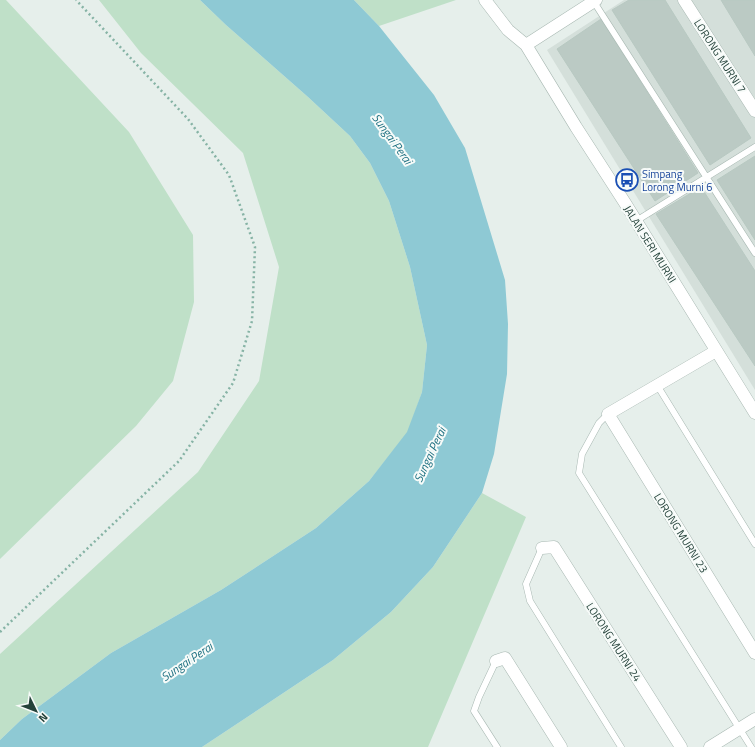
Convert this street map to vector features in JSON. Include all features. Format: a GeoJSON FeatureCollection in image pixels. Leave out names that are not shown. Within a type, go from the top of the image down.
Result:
{"type":"FeatureCollection","features":[{"type":"Feature","properties":{"kind":"street","name":"JALAN SERI MURNI"},"geometry":{"type":"LineString","coordinates":[[486,0],[508,30],[526,45],[755,414]]}},
{"type":"Feature","properties":{"kind":"street","name":"LORONG MURNI 7"},"geometry":{"type":"LineString","coordinates":[[684,0],[755,111]]}},
{"type":"Feature","properties":{"kind":"street"},"geometry":{"type":"LineString","coordinates":[[526,45],[595,1]]}},
{"type":"Feature","properties":{"kind":"street"},"geometry":{"type":"LineString","coordinates":[[608,414],[716,351]]}},
{"type":"Feature","properties":{"kind":"street","name":"LORONG MURNI 23"},"geometry":{"type":"LineString","coordinates":[[608,414],[755,653]]}},
{"type":"Feature","properties":{"kind":"street","name":"LORONG MURNI 24"},"geometry":{"type":"LineString","coordinates":[[542,548],[554,547],[681,747]]}},
{"type":"Feature","properties":{"kind":"street"},"geometry":{"type":"LineString","coordinates":[[496,661],[505,658],[560,747]]}},
{"type":"Feature","properties":{"kind":"street"},"geometry":{"type":"LineString","coordinates":[[710,747],[755,719]]}},
{"type":"Feature","properties":{"kind":"lane"},"geometry":{"type":"LineString","coordinates":[[595,1],[755,253]]}},
{"type":"Feature","properties":{"kind":"lane"},"geometry":{"type":"LineString","coordinates":[[636,221],[755,147]]}},
{"type":"Feature","properties":{"kind":"lane"},"geometry":{"type":"LineString","coordinates":[[657,385],[755,544]]}},
{"type":"Feature","properties":{"kind":"lane"},"geometry":{"type":"LineString","coordinates":[[608,414],[599,423],[582,454],[579,473],[751,747]]}},
{"type":"Feature","properties":{"kind":"lane"},"geometry":{"type":"LineString","coordinates":[[542,548],[526,584],[530,602],[622,747]]}},
{"type":"Feature","properties":{"kind":"lane"},"geometry":{"type":"LineString","coordinates":[[496,661],[479,696],[474,711],[497,747]]}},
{"type":"Feature","properties":{"kind":"path"},"geometry":{"type":"LineString","coordinates":[[0,632],[179,461],[233,383],[252,321],[255,247],[228,175],[188,119],[76,0]]}},
{"type":"Feature","properties":{"kind":"shaded area"},"geometry":{"type":"Polygon","coordinates":[[[624,0],[755,0],[755,390],[547,50],[624,0]]]}},
{"type":"Feature","properties":{"kind":"green space"},"geometry":{"type":"Polygon","coordinates":[[[0,0],[6,0],[129,132],[193,235],[194,302],[173,381],[136,426],[0,559],[0,0]]]}},
{"type":"Feature","properties":{"kind":"green space"},"geometry":{"type":"Polygon","coordinates":[[[99,0],[200,0],[350,136],[370,163],[389,201],[410,267],[427,345],[422,392],[408,432],[369,481],[316,528],[221,590],[111,653],[22,719],[0,740],[0,654],[198,472],[259,381],[279,267],[243,153],[141,53],[99,0]]]}},
{"type":"Feature","properties":{"kind":"green space"},"geometry":{"type":"Polygon","coordinates":[[[354,0],[456,0],[379,26],[354,0]]]}},
{"type":"Feature","properties":{"kind":"green space"},"geometry":{"type":"Polygon","coordinates":[[[482,493],[526,517],[428,747],[202,747],[333,660],[391,612],[433,567],[482,493]]]}},
{"type":"Feature","properties":{"kind":"water","name":"Sungai Perai"},"geometry":{"type":"Polygon","coordinates":[[[200,0],[354,0],[379,26],[434,95],[465,148],[505,280],[508,324],[507,374],[494,454],[482,493],[433,567],[391,612],[333,660],[202,747],[0,747],[0,740],[22,719],[111,653],[221,590],[316,528],[369,481],[407,432],[422,392],[427,345],[410,267],[389,201],[370,163],[350,136],[200,0]]]}},
{"type":"Feature","properties":{"kind":"building"},"geometry":{"type":"Polygon","coordinates":[[[629,0],[665,0],[751,138],[710,165],[612,10],[629,0]]]}},
{"type":"Feature","properties":{"kind":"building"},"geometry":{"type":"Polygon","coordinates":[[[721,0],[755,0],[755,56],[721,0]]]}},
{"type":"Feature","properties":{"kind":"building"},"geometry":{"type":"Polygon","coordinates":[[[601,19],[698,173],[655,201],[557,49],[601,19]]]}},
{"type":"Feature","properties":{"kind":"building"},"geometry":{"type":"Polygon","coordinates":[[[755,156],[755,240],[717,180],[755,156]]]}},
{"type":"Feature","properties":{"kind":"building"},"geometry":{"type":"Polygon","coordinates":[[[701,187],[755,271],[755,366],[656,214],[701,187]]]}},
{"type":"Feature","properties":{"kind":"place","name":"Simpang Lorong Murni 6"},"geometry":{"type":"Point","coordinates":[627,180]}}]}
